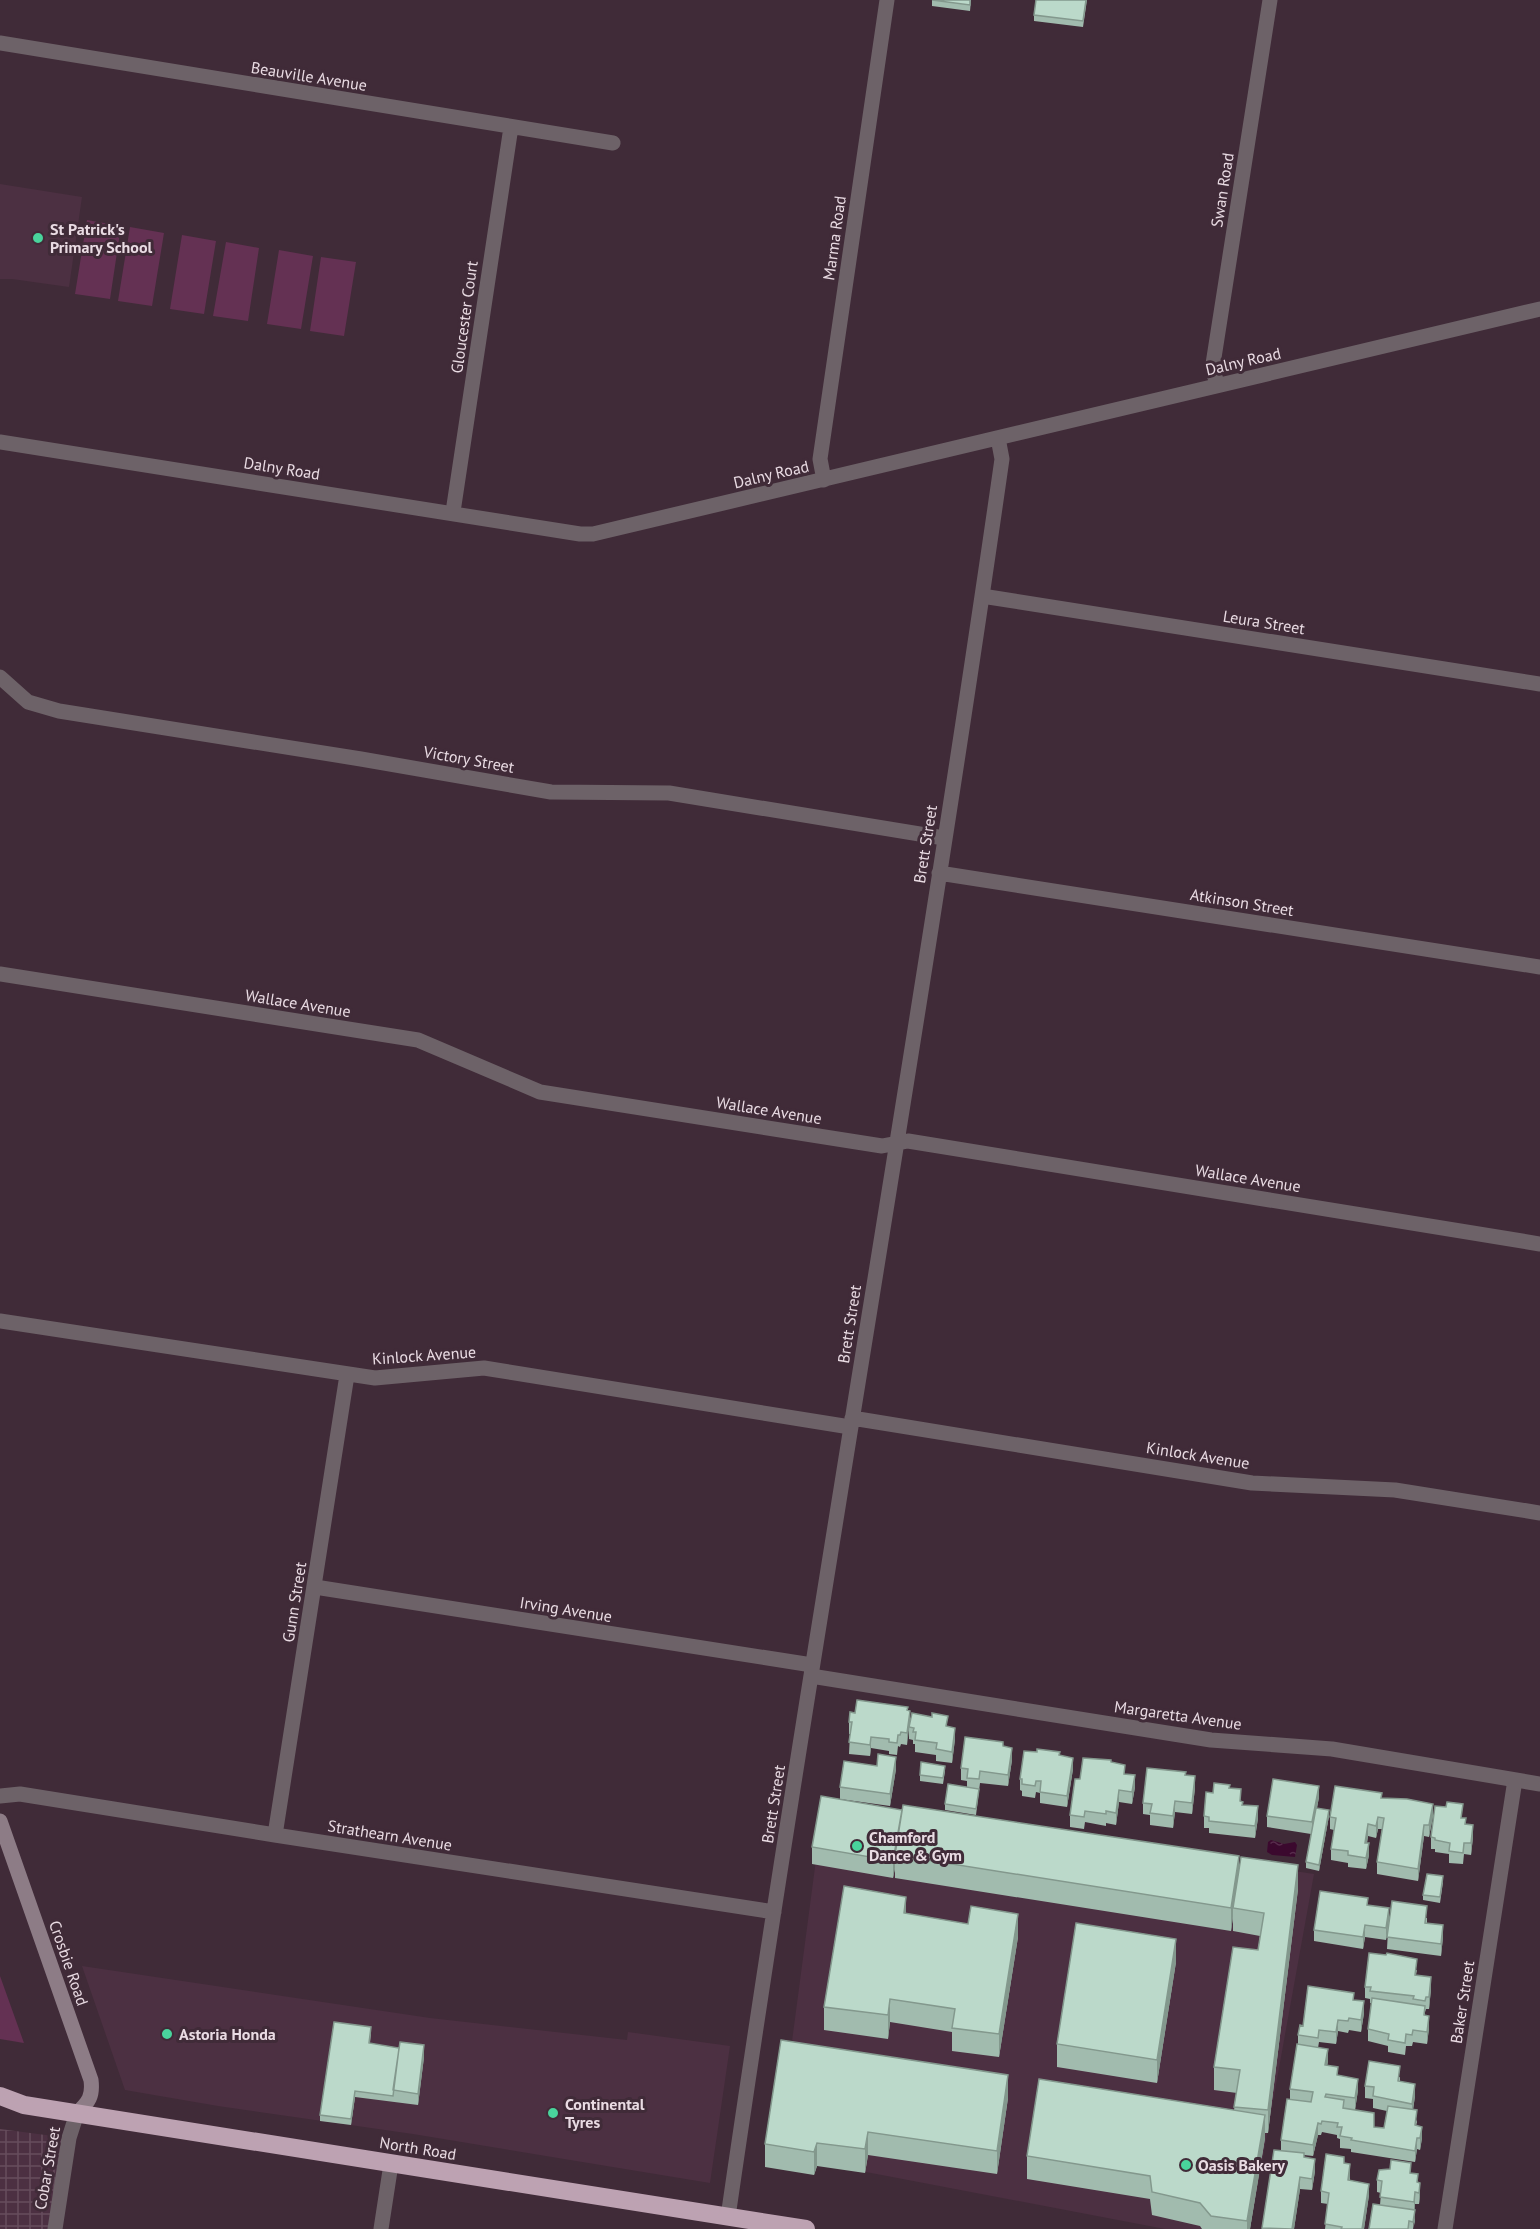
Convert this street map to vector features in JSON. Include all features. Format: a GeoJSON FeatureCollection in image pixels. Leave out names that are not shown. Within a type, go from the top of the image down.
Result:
{"type":"FeatureCollection","features":[{"type":"Feature","properties":{"kind":"highway","name":"North Road"},"geometry":{"type":"LineString","coordinates":[[0,2096],[24,2105]]}},
{"type":"Feature","properties":{"kind":"highway","name":"North Road"},"geometry":{"type":"LineString","coordinates":[[0,2106],[24,2105],[806,2229]]}},
{"type":"Feature","properties":{"kind":"street","name":"Marma Road"},"geometry":{"type":"LineString","coordinates":[[824,480],[820,459],[887,0]]}},
{"type":"Feature","properties":{"kind":"street","name":"Swan Road"},"geometry":{"type":"LineString","coordinates":[[1218,385],[1213,372],[1213,364],[1270,0]]}},
{"type":"Feature","properties":{"kind":"street","name":"Beauville Avenue"},"geometry":{"type":"LineString","coordinates":[[0,43],[613,143]]}},
{"type":"Feature","properties":{"kind":"street","name":"Gloucester Court"},"geometry":{"type":"LineString","coordinates":[[453,512],[511,127]]}},
{"type":"Feature","properties":{"kind":"street","name":"Dalny Road"},"geometry":{"type":"LineString","coordinates":[[0,442],[453,512],[580,534],[593,534],[1540,309]]}},
{"type":"Feature","properties":{"kind":"street","name":"Brett Street"},"geometry":{"type":"LineString","coordinates":[[728,2217],[982,596],[1002,459],[998,438]]}},
{"type":"Feature","properties":{"kind":"street","name":"Leura Street"},"geometry":{"type":"LineString","coordinates":[[982,596],[1540,684]]}},
{"type":"Feature","properties":{"kind":"street","name":"Victory Street"},"geometry":{"type":"LineString","coordinates":[[0,677],[28,702],[58,711],[350,757],[551,792],[669,793],[944,838]]}},
{"type":"Feature","properties":{"kind":"street","name":"Atkinson Street"},"geometry":{"type":"LineString","coordinates":[[939,873],[1540,967]]}},
{"type":"Feature","properties":{"kind":"street","name":"Wallace Avenue"},"geometry":{"type":"LineString","coordinates":[[0,974],[418,1040],[540,1092],[882,1146],[908,1141],[1540,1244]]}},
{"type":"Feature","properties":{"kind":"street","name":"Kinlock Avenue"},"geometry":{"type":"LineString","coordinates":[[0,1321],[375,1378],[484,1368],[1252,1483],[1395,1490],[1540,1513]]}},
{"type":"Feature","properties":{"kind":"street","name":"Gunn Street"},"geometry":{"type":"LineString","coordinates":[[275,1835],[347,1375]]}},
{"type":"Feature","properties":{"kind":"street","name":"Irving Avenue"},"geometry":{"type":"LineString","coordinates":[[315,1587],[812,1671]]}},
{"type":"Feature","properties":{"kind":"street","name":"Margaretta Avenue"},"geometry":{"type":"LineString","coordinates":[[812,1671],[1211,1740],[1332,1749],[1540,1784]]}},
{"type":"Feature","properties":{"kind":"street","name":"Baker Street"},"geometry":{"type":"LineString","coordinates":[[1444,2229],[1515,1780]]}},
{"type":"Feature","properties":{"kind":"street","name":"Strathearn Avenue"},"geometry":{"type":"LineString","coordinates":[[0,1796],[20,1794],[774,1912]]}},
{"type":"Feature","properties":{"kind":"street","name":"Crosbie Road"},"geometry":{"type":"LineString","coordinates":[[0,1821],[91,2079],[93,2090],[90,2100],[76,2113]]}},
{"type":"Feature","properties":{"kind":"street","name":"Cobar Street"},"geometry":{"type":"LineString","coordinates":[[55,2229],[69,2138],[76,2113]]}},
{"type":"Feature","properties":{"kind":"street"},"geometry":{"type":"LineString","coordinates":[[381,2229],[391,2164]]}},
{"type":"Feature","properties":{"kind":"shaded area","name":"St Patrick's Primary School"},"geometry":{"type":"Polygon","coordinates":[[[0,184],[82,197],[69,287],[0,279],[0,184]]]}},
{"type":"Feature","properties":{"kind":"shaded area"},"geometry":{"type":"Polygon","coordinates":[[[87,220],[121,226],[110,299],[75,294],[87,220]]]}},
{"type":"Feature","properties":{"kind":"shaded area"},"geometry":{"type":"Polygon","coordinates":[[[130,227],[164,233],[152,306],[118,301],[130,227]]]}},
{"type":"Feature","properties":{"kind":"shaded area"},"geometry":{"type":"Polygon","coordinates":[[[182,235],[216,241],[204,314],[170,309],[182,235]]]}},
{"type":"Feature","properties":{"kind":"shaded area"},"geometry":{"type":"Polygon","coordinates":[[[226,242],[259,248],[248,321],[213,316],[226,242]]]}},
{"type":"Feature","properties":{"kind":"shaded area"},"geometry":{"type":"Polygon","coordinates":[[[279,250],[313,256],[301,329],[267,324],[279,250]]]}},
{"type":"Feature","properties":{"kind":"shaded area"},"geometry":{"type":"Polygon","coordinates":[[[321,257],[356,262],[344,336],[310,331],[321,257]]]}},
{"type":"Feature","properties":{"kind":"shaded area"},"geometry":{"type":"Polygon","coordinates":[[[824,1799],[1314,1874],[1250,2229],[1165,2229],[777,2155],[824,1799]]]}},
{"type":"Feature","properties":{"kind":"shaded area"},"geometry":{"type":"Polygon","coordinates":[[[82,1966],[430,2018],[627,2040],[628,2032],[730,2046],[710,2183],[125,2090],[82,1966]]]}},
{"type":"Feature","properties":{"kind":"shaded area"},"geometry":{"type":"Polygon","coordinates":[[[0,1976],[24,2043],[0,2039],[0,1976]]]}},
{"type":"Feature","properties":{"kind":"shaded area"},"geometry":{"type":"Polygon","coordinates":[[[0,2129],[68,2138],[55,2229],[0,2229],[0,2129]]]}},
{"type":"Feature","properties":{"kind":"water"},"geometry":{"type":"Polygon","coordinates":[[[1271,1840],[1284,1844],[1295,1842],[1297,1845],[1295,1857],[1272,1855],[1267,1852],[1268,1842],[1271,1840]]]}},
{"type":"Feature","properties":{"kind":"building"},"geometry":{"type":"Polygon","coordinates":[[[932,0],[970,0],[970,5],[932,0]]]}},
{"type":"Feature","properties":{"kind":"building"},"geometry":{"type":"Polygon","coordinates":[[[1036,0],[1086,0],[1083,21],[1034,15],[1036,0]]]}},
{"type":"Feature","properties":{"kind":"building"},"geometry":{"type":"Polygon","coordinates":[[[857,1700],[908,1707],[907,1710],[910,1711],[907,1733],[901,1732],[898,1735],[897,1743],[889,1742],[889,1739],[871,1737],[870,1745],[849,1742],[852,1722],[849,1722],[850,1712],[855,1713],[857,1700]]]}},
{"type":"Feature","properties":{"kind":"building"},"geometry":{"type":"Polygon","coordinates":[[[912,1713],[932,1717],[932,1713],[948,1716],[946,1726],[955,1728],[952,1752],[936,1749],[937,1743],[915,1740],[916,1732],[913,1732],[914,1728],[909,1727],[912,1713]]]}},
{"type":"Feature","properties":{"kind":"building"},"geometry":{"type":"Polygon","coordinates":[[[965,1737],[1003,1742],[1003,1746],[1012,1748],[1008,1775],[980,1771],[979,1779],[967,1778],[968,1769],[961,1768],[965,1737]]]}},
{"type":"Feature","properties":{"kind":"building"},"geometry":{"type":"Polygon","coordinates":[[[1037,1749],[1060,1752],[1059,1755],[1073,1758],[1067,1796],[1040,1792],[1041,1781],[1036,1781],[1035,1786],[1022,1784],[1022,1779],[1020,1779],[1024,1751],[1037,1752],[1037,1749]]]}},
{"type":"Feature","properties":{"kind":"building"},"geometry":{"type":"Polygon","coordinates":[[[878,1754],[896,1757],[890,1794],[840,1787],[844,1761],[877,1766],[878,1754]]]}},
{"type":"Feature","properties":{"kind":"building"},"geometry":{"type":"Polygon","coordinates":[[[1083,1758],[1111,1760],[1111,1762],[1125,1765],[1124,1774],[1135,1775],[1132,1792],[1119,1790],[1116,1813],[1085,1811],[1084,1817],[1070,1815],[1075,1779],[1080,1779],[1083,1758]]]}},
{"type":"Feature","properties":{"kind":"building"},"geometry":{"type":"Polygon","coordinates":[[[921,1762],[945,1766],[943,1778],[920,1775],[921,1762]]]}},
{"type":"Feature","properties":{"kind":"building"},"geometry":{"type":"Polygon","coordinates":[[[1147,1768],[1186,1772],[1185,1775],[1195,1776],[1192,1803],[1175,1801],[1173,1816],[1150,1813],[1152,1804],[1143,1803],[1147,1768]]]}},
{"type":"Feature","properties":{"kind":"building"},"geometry":{"type":"Polygon","coordinates":[[[1273,1779],[1319,1786],[1312,1822],[1267,1816],[1273,1779]]]}},
{"type":"Feature","properties":{"kind":"building"},"geometry":{"type":"Polygon","coordinates":[[[1214,1783],[1241,1789],[1242,1805],[1258,1806],[1255,1826],[1209,1821],[1209,1817],[1204,1816],[1206,1792],[1213,1793],[1214,1783]]]}},
{"type":"Feature","properties":{"kind":"building"},"geometry":{"type":"Polygon","coordinates":[[[948,1784],[979,1789],[976,1809],[945,1804],[948,1784]]]}},
{"type":"Feature","properties":{"kind":"building"},"geometry":{"type":"Polygon","coordinates":[[[1335,1786],[1382,1793],[1381,1798],[1407,1799],[1433,1804],[1429,1825],[1424,1825],[1418,1869],[1377,1862],[1384,1818],[1378,1817],[1376,1826],[1368,1824],[1365,1843],[1369,1843],[1366,1858],[1348,1855],[1348,1851],[1331,1849],[1336,1818],[1330,1817],[1335,1786]]]}},
{"type":"Feature","properties":{"kind":"building","name":"Chamford Dance & Gym"},"geometry":{"type":"Polygon","coordinates":[[[821,1796],[902,1810],[893,1861],[812,1847],[821,1796]]]}},
{"type":"Feature","properties":{"kind":"building"},"geometry":{"type":"Polygon","coordinates":[[[1447,1802],[1463,1804],[1461,1818],[1466,1818],[1465,1824],[1473,1825],[1471,1843],[1464,1843],[1463,1853],[1449,1851],[1450,1843],[1431,1837],[1435,1806],[1446,1807],[1447,1802]]]}},
{"type":"Feature","properties":{"kind":"building"},"geometry":{"type":"Polygon","coordinates":[[[903,1805],[1239,1856],[1231,1908],[895,1855],[903,1805]]]}},
{"type":"Feature","properties":{"kind":"building"},"geometry":{"type":"Polygon","coordinates":[[[1316,1808],[1329,1810],[1319,1865],[1306,1862],[1316,1808]]]}},
{"type":"Feature","properties":{"kind":"building"},"geometry":{"type":"Polygon","coordinates":[[[1241,1857],[1298,1865],[1268,2110],[1234,2107],[1240,2070],[1214,2067],[1233,1947],[1258,1950],[1264,1913],[1233,1908],[1241,1857]]]}},
{"type":"Feature","properties":{"kind":"building"},"geometry":{"type":"Polygon","coordinates":[[[1427,1874],[1443,1876],[1440,1897],[1423,1895],[1427,1874]]]}},
{"type":"Feature","properties":{"kind":"building"},"geometry":{"type":"Polygon","coordinates":[[[844,1886],[906,1897],[904,1913],[968,1924],[971,1906],[1018,1914],[999,2034],[952,2028],[955,2009],[890,1999],[888,2015],[824,2007],[844,1886]]]}},
{"type":"Feature","properties":{"kind":"building"},"geometry":{"type":"Polygon","coordinates":[[[1320,1891],[1368,1898],[1367,1905],[1389,1908],[1386,1928],[1365,1925],[1363,1937],[1314,1930],[1320,1891]]]}},
{"type":"Feature","properties":{"kind":"building"},"geometry":{"type":"Polygon","coordinates":[[[1392,1901],[1427,1906],[1425,1923],[1443,1925],[1441,1944],[1387,1937],[1392,1901]]]}},
{"type":"Feature","properties":{"kind":"building"},"geometry":{"type":"Polygon","coordinates":[[[1076,1923],[1176,1939],[1157,2060],[1057,2044],[1076,1923]]]}},
{"type":"Feature","properties":{"kind":"building"},"geometry":{"type":"Polygon","coordinates":[[[1369,1953],[1386,1955],[1387,1953],[1417,1959],[1415,1975],[1431,1977],[1429,1997],[1426,1997],[1425,2001],[1413,1999],[1414,1996],[1370,1991],[1371,1987],[1365,1987],[1369,1953]]]}},
{"type":"Feature","properties":{"kind":"building"},"geometry":{"type":"Polygon","coordinates":[[[1308,1986],[1354,1993],[1353,2000],[1364,2001],[1361,2020],[1349,2018],[1348,2021],[1338,2020],[1336,2032],[1319,2030],[1318,2038],[1298,2035],[1300,2025],[1303,2026],[1308,1986]]]}},
{"type":"Feature","properties":{"kind":"building"},"geometry":{"type":"Polygon","coordinates":[[[1372,1998],[1425,2006],[1424,2015],[1429,2016],[1427,2032],[1413,2030],[1412,2035],[1406,2034],[1405,2043],[1388,2040],[1389,2034],[1368,2029],[1372,1998]]]}},
{"type":"Feature","properties":{"kind":"building"},"geometry":{"type":"Polygon","coordinates":[[[334,2022],[371,2027],[369,2043],[399,2048],[393,2096],[355,2091],[351,2119],[320,2115],[334,2022]]]}},
{"type":"Feature","properties":{"kind":"building"},"geometry":{"type":"Polygon","coordinates":[[[781,2040],[1008,2075],[997,2151],[868,2132],[865,2149],[817,2143],[814,2152],[765,2144],[781,2040]]]}},
{"type":"Feature","properties":{"kind":"building"},"geometry":{"type":"Polygon","coordinates":[[[400,2042],[424,2045],[418,2094],[393,2090],[400,2042]]]}},
{"type":"Feature","properties":{"kind":"building"},"geometry":{"type":"Polygon","coordinates":[[[1297,2044],[1328,2049],[1325,2065],[1338,2067],[1337,2075],[1358,2079],[1355,2098],[1326,2094],[1325,2097],[1344,2100],[1343,2108],[1374,2113],[1374,2127],[1384,2128],[1388,2106],[1417,2110],[1415,2125],[1422,2127],[1415,2151],[1351,2140],[1352,2138],[1340,2136],[1342,2127],[1337,2127],[1338,2123],[1322,2121],[1321,2124],[1318,2123],[1313,2145],[1281,2140],[1287,2099],[1311,2102],[1313,2092],[1290,2089],[1297,2044]]]}},
{"type":"Feature","properties":{"kind":"building"},"geometry":{"type":"Polygon","coordinates":[[[1369,2061],[1400,2066],[1398,2081],[1415,2084],[1412,2104],[1373,2096],[1374,2087],[1365,2086],[1369,2061]]]}},
{"type":"Feature","properties":{"kind":"building"},"geometry":{"type":"Polygon","coordinates":[[[1039,2079],[1265,2115],[1247,2221],[1211,2216],[1200,2203],[1152,2192],[1150,2176],[1027,2156],[1039,2079]]]}},
{"type":"Feature","properties":{"kind":"building"},"geometry":{"type":"Polygon","coordinates":[[[1274,2150],[1304,2153],[1304,2157],[1315,2159],[1312,2179],[1300,2177],[1292,2229],[1262,2228],[1274,2150]]]}},
{"type":"Feature","properties":{"kind":"building"},"geometry":{"type":"Polygon","coordinates":[[[1326,2154],[1344,2157],[1344,2163],[1350,2164],[1348,2180],[1369,2184],[1362,2229],[1341,2229],[1342,2227],[1325,2224],[1329,2193],[1321,2191],[1326,2154]]]}},
{"type":"Feature","properties":{"kind":"building"},"geometry":{"type":"Polygon","coordinates":[[[1391,2160],[1411,2163],[1410,2173],[1418,2174],[1419,2193],[1415,2192],[1414,2202],[1380,2197],[1382,2181],[1377,2180],[1379,2170],[1390,2169],[1391,2160]]]}},
{"type":"Feature","properties":{"kind":"building"},"geometry":{"type":"Polygon","coordinates":[[[1373,2204],[1415,2210],[1413,2222],[1409,2221],[1408,2229],[1369,2229],[1373,2204]]]}},
{"type":"Feature","properties":{"kind":"place","name":"St Patrick's Primary School"},"geometry":{"type":"Point","coordinates":[38,238]}},
{"type":"Feature","properties":{"kind":"place","name":"Chamford Dance & Gym"},"geometry":{"type":"Point","coordinates":[857,1846]}},
{"type":"Feature","properties":{"kind":"place","name":"Astoria Honda"},"geometry":{"type":"Point","coordinates":[167,2034]}},
{"type":"Feature","properties":{"kind":"place","name":"Continental Tyres"},"geometry":{"type":"Point","coordinates":[553,2113]}},
{"type":"Feature","properties":{"kind":"place","name":"Oasis Bakery"},"geometry":{"type":"Point","coordinates":[1186,2165]}}]}
